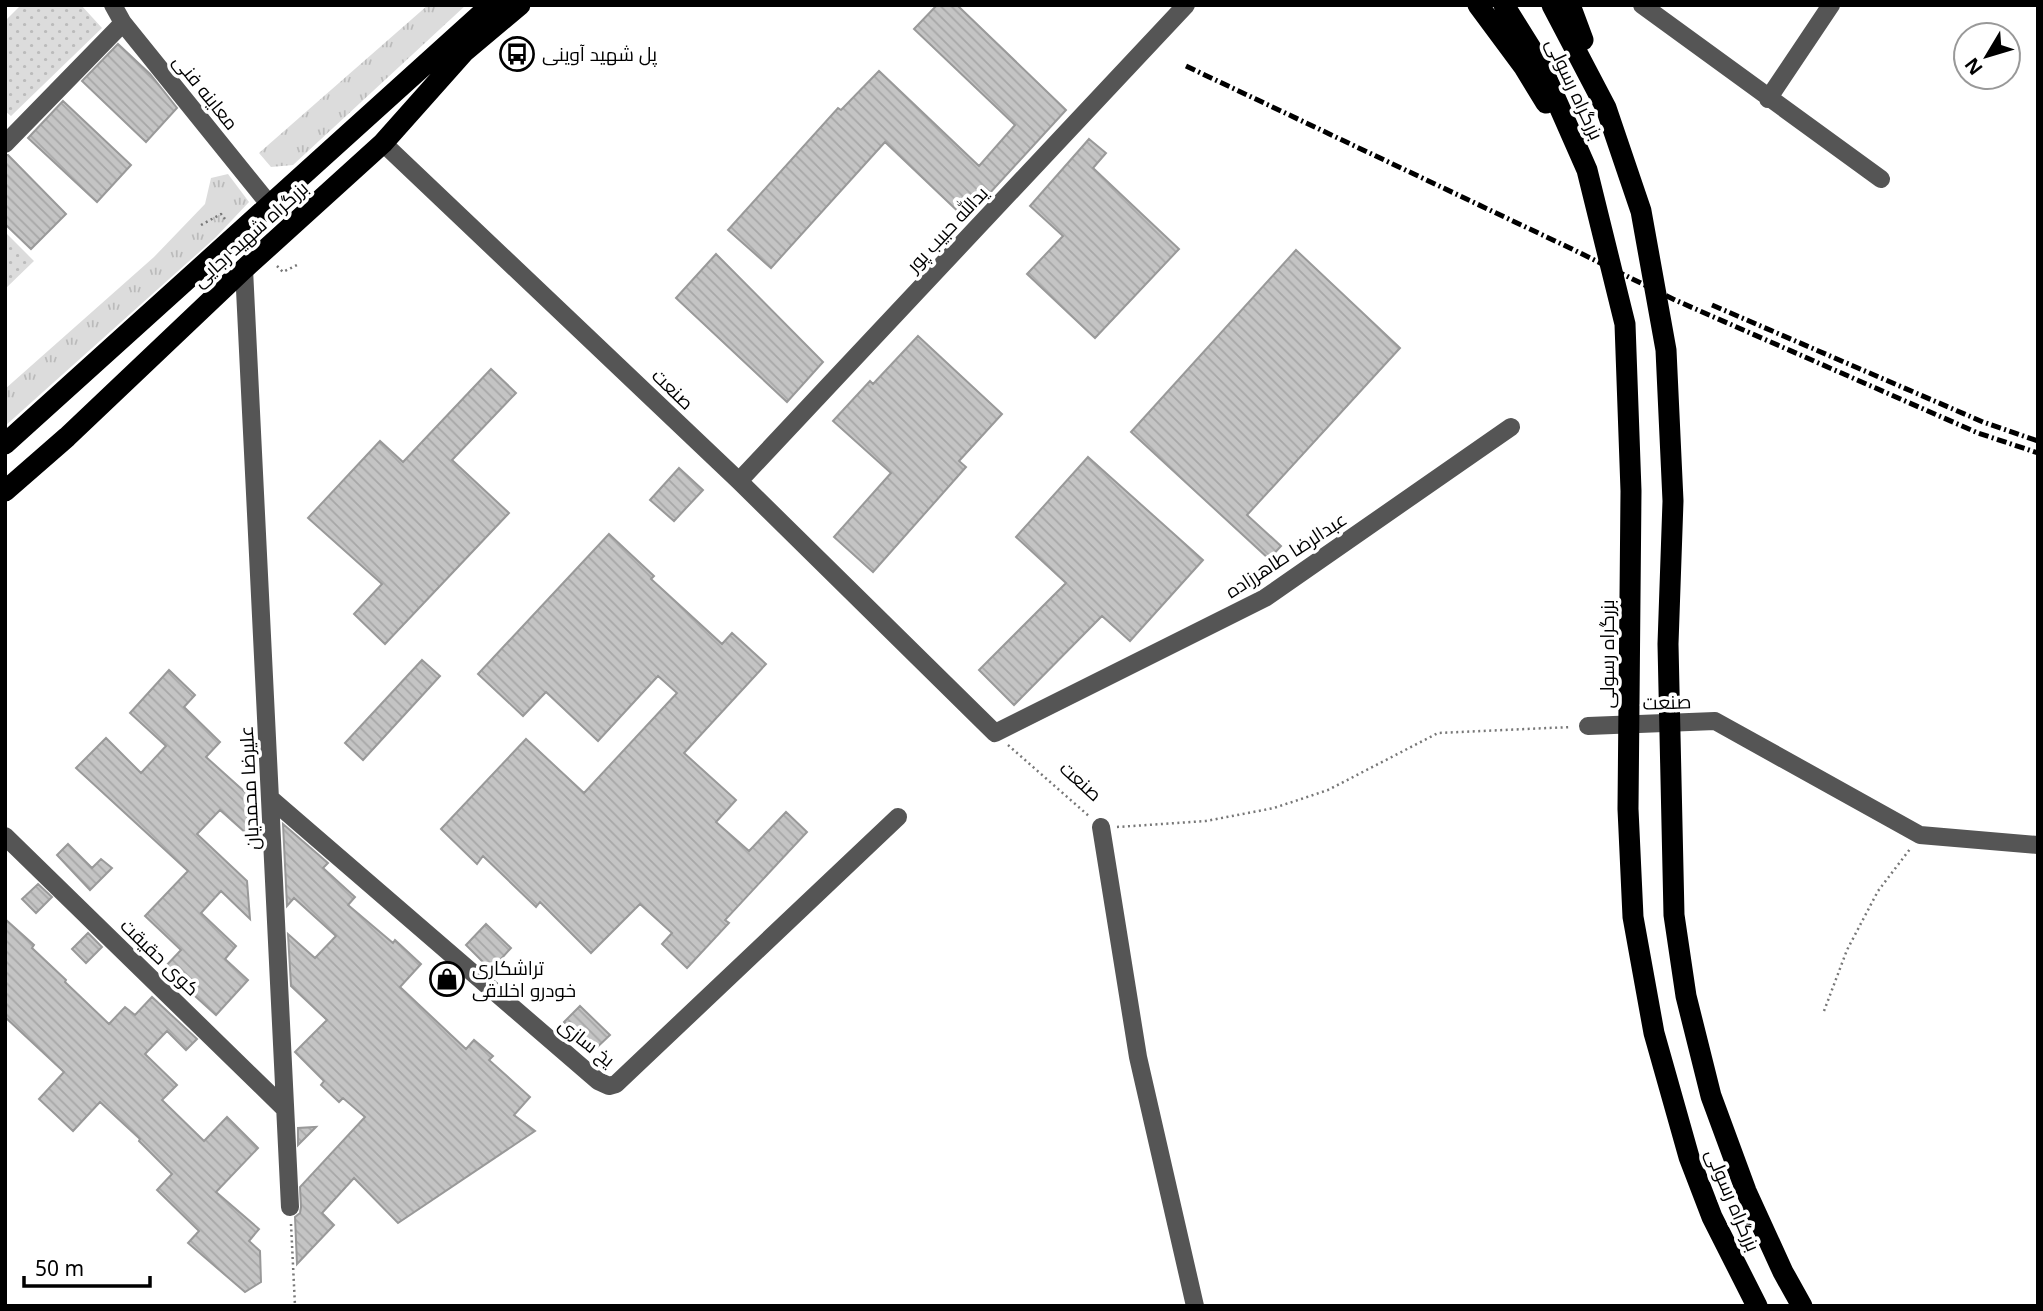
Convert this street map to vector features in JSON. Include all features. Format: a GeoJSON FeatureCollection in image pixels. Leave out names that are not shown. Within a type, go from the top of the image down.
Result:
{"type":"FeatureCollection","features":[{"type":"Feature","properties":{"kind":"highway"},"geometry":{"type":"LineString","coordinates":[[466,28],[485,5]]}},
{"type":"Feature","properties":{"kind":"highway","name":"بزرگراه شهید رجایی"},"geometry":{"type":"LineString","coordinates":[[5,444],[491,5]]}},
{"type":"Feature","properties":{"kind":"highway","name":"بزرگراه شهید رجایی"},"geometry":{"type":"LineString","coordinates":[[5,491],[383,143],[464,51],[520,5]]}},
{"type":"Feature","properties":{"kind":"highway"},"geometry":{"type":"LineString","coordinates":[[464,51],[537,5]]}},
{"type":"Feature","properties":{"kind":"highway"},"geometry":{"type":"LineString","coordinates":[[1478,5],[1524,67],[1587,170]]}},
{"type":"Feature","properties":{"kind":"highway","name":"بزرگراه رسولی"},"geometry":{"type":"LineString","coordinates":[[1504,5],[1539,61],[1587,170],[1625,324],[1631,491],[1628,809],[1633,917],[1654,1033],[1689,1157],[1712,1217],[1757,1306]]}},
{"type":"Feature","properties":{"kind":"highway","name":"بزرگراه رسولی"},"geometry":{"type":"LineString","coordinates":[[1552,5],[1606,108],[1641,212],[1666,350],[1673,500],[1668,644],[1671,815],[1676,928],[1686,996],[1711,1096],[1746,1191],[1783,1272],[1802,1306]]}},
{"type":"Feature","properties":{"kind":"highway"},"geometry":{"type":"LineString","coordinates":[[1570,5],[1606,108]]}},
{"type":"Feature","properties":{"kind":"street","name":"معاینه فنی"},"geometry":{"type":"LineString","coordinates":[[113,5],[123,23],[269,204]]}},
{"type":"Feature","properties":{"kind":"street","name":"یدالله حبیب پور"},"geometry":{"type":"LineString","coordinates":[[739,481],[1186,5]]}},
{"type":"Feature","properties":{"kind":"street"},"geometry":{"type":"LineString","coordinates":[[1642,5],[1881,179]]}},
{"type":"Feature","properties":{"kind":"street"},"geometry":{"type":"LineString","coordinates":[[1768,99],[1831,5]]}},
{"type":"Feature","properties":{"kind":"street"},"geometry":{"type":"LineString","coordinates":[[5,144],[123,23]]}},
{"type":"Feature","properties":{"kind":"street","name":"صنعت"},"geometry":{"type":"LineString","coordinates":[[383,143],[739,481],[995,733]]}},
{"type":"Feature","properties":{"kind":"street","name":"علیرضا محمدیان"},"geometry":{"type":"LineString","coordinates":[[244,269],[290,1207]]}},
{"type":"Feature","properties":{"kind":"street","name":"عبدالرضا طاهرزاده"},"geometry":{"type":"LineString","coordinates":[[995,733],[1265,598],[1511,427]]}},
{"type":"Feature","properties":{"kind":"street","name":"صنعت"},"geometry":{"type":"LineString","coordinates":[[1588,726],[1716,721],[1920,835],[2038,845]]}},
{"type":"Feature","properties":{"kind":"street","name":"یخ سازی"},"geometry":{"type":"LineString","coordinates":[[270,798],[598,1081],[609,1086],[616,1084],[898,817]]}},
{"type":"Feature","properties":{"kind":"street"},"geometry":{"type":"LineString","coordinates":[[1101,827],[1138,1057],[1195,1306]]}},
{"type":"Feature","properties":{"kind":"street","name":"کوی حقیقت"},"geometry":{"type":"LineString","coordinates":[[5,836],[285,1109]]}},
{"type":"Feature","properties":{"kind":"path","name":"صنعت"},"geometry":{"type":"LineString","coordinates":[[995,733],[1101,827],[1206,821],[1274,808],[1328,790],[1438,733],[1588,726]]}},
{"type":"Feature","properties":{"kind":"path"},"geometry":{"type":"LineString","coordinates":[[1824,1011],[1847,950],[1878,891],[1920,835]]}},
{"type":"Feature","properties":{"kind":"path"},"geometry":{"type":"LineString","coordinates":[[290,1207],[295,1306]]}},
{"type":"Feature","properties":{"kind":"green space"},"geometry":{"type":"Polygon","coordinates":[[[21,5],[81,5],[102,28],[11,116],[5,111],[5,21],[21,5]]]}},
{"type":"Feature","properties":{"kind":"green space"},"geometry":{"type":"Polygon","coordinates":[[[428,5],[466,5],[293,165],[271,167],[259,153],[428,5]]]}},
{"type":"Feature","properties":{"kind":"green space"},"geometry":{"type":"Polygon","coordinates":[[[228,174],[249,202],[216,237],[5,426],[5,389],[154,257],[205,204],[211,178],[228,174]]]}},
{"type":"Feature","properties":{"kind":"green space"},"geometry":{"type":"Polygon","coordinates":[[[5,232],[34,261],[5,289],[5,232]]]}},
{"type":"Feature","properties":{"kind":"building"},"geometry":{"type":"Polygon","coordinates":[[[937,5],[957,5],[1066,110],[966,219],[885,142],[771,268],[728,230],[838,108],[841,110],[879,71],[979,166],[1015,125],[914,29],[937,5]]]}},
{"type":"Feature","properties":{"kind":"building"},"geometry":{"type":"Polygon","coordinates":[[[118,44],[150,74],[177,108],[146,142],[82,81],[118,44]]]}},
{"type":"Feature","properties":{"kind":"building"},"geometry":{"type":"Polygon","coordinates":[[[63,101],[131,165],[97,202],[28,138],[63,101]]]}},
{"type":"Feature","properties":{"kind":"building"},"geometry":{"type":"Polygon","coordinates":[[[1089,139],[1106,153],[1093,168],[1179,249],[1095,338],[1027,274],[1063,236],[1030,206],[1089,139]]]}},
{"type":"Feature","properties":{"kind":"building"},"geometry":{"type":"Polygon","coordinates":[[[5,155],[66,214],[31,249],[5,224],[5,155]]]}},
{"type":"Feature","properties":{"kind":"building"},"geometry":{"type":"Polygon","coordinates":[[[1296,250],[1400,348],[1247,515],[1281,546],[1269,559],[1131,432],[1296,250]]]}},
{"type":"Feature","properties":{"kind":"building"},"geometry":{"type":"Polygon","coordinates":[[[716,254],[823,362],[787,402],[676,298],[716,254]]]}},
{"type":"Feature","properties":{"kind":"building"},"geometry":{"type":"Polygon","coordinates":[[[918,336],[1002,414],[959,461],[966,467],[873,572],[834,537],[891,473],[833,421],[870,381],[873,384],[918,336]]]}},
{"type":"Feature","properties":{"kind":"building"},"geometry":{"type":"Polygon","coordinates":[[[491,369],[516,393],[452,460],[509,513],[385,644],[354,614],[382,584],[308,518],[380,441],[403,462],[491,369]]]}},
{"type":"Feature","properties":{"kind":"building"},"geometry":{"type":"Polygon","coordinates":[[[1088,457],[1203,560],[1130,641],[1102,616],[1014,705],[979,670],[1066,583],[1016,537],[1088,457]]]}},
{"type":"Feature","properties":{"kind":"building"},"geometry":{"type":"Polygon","coordinates":[[[679,468],[703,490],[674,521],[650,500],[679,468]]]}},
{"type":"Feature","properties":{"kind":"building"},"geometry":{"type":"Polygon","coordinates":[[[609,534],[654,576],[651,579],[722,644],[732,633],[766,664],[684,753],[736,800],[716,822],[749,851],[786,812],[807,832],[725,920],[729,923],[687,968],[662,944],[672,933],[640,904],[591,953],[540,902],[536,907],[483,856],[477,864],[441,829],[526,739],[584,793],[677,693],[658,676],[598,741],[546,692],[523,716],[478,674],[609,534]]]}},
{"type":"Feature","properties":{"kind":"building"},"geometry":{"type":"Polygon","coordinates":[[[422,660],[440,676],[363,760],[345,743],[422,660]]]}},
{"type":"Feature","properties":{"kind":"building"},"geometry":{"type":"Polygon","coordinates":[[[169,670],[195,695],[184,707],[220,742],[206,757],[246,793],[248,835],[220,810],[197,834],[247,881],[250,919],[221,891],[201,913],[236,946],[225,959],[248,980],[216,1015],[164,968],[181,950],[145,916],[188,871],[76,768],[106,738],[141,773],[166,746],[130,713],[169,670]]]}},
{"type":"Feature","properties":{"kind":"building"},"geometry":{"type":"Polygon","coordinates":[[[283,824],[328,863],[323,868],[355,897],[348,905],[393,943],[395,940],[421,964],[400,987],[466,1049],[474,1040],[493,1056],[489,1060],[530,1097],[514,1115],[535,1131],[398,1223],[354,1178],[322,1213],[334,1225],[297,1264],[295,1217],[300,1213],[301,1207],[300,1187],[365,1117],[343,1098],[339,1102],[321,1085],[324,1081],[295,1052],[327,1020],[291,986],[288,934],[315,958],[336,936],[294,898],[287,906],[283,824]]]}},
{"type":"Feature","properties":{"kind":"building"},"geometry":{"type":"Polygon","coordinates":[[[68,844],[92,868],[101,859],[112,868],[90,890],[57,855],[68,844]]]}},
{"type":"Feature","properties":{"kind":"building"},"geometry":{"type":"Polygon","coordinates":[[[38,884],[52,897],[36,913],[22,899],[38,884]]]}},
{"type":"Feature","properties":{"kind":"building"},"geometry":{"type":"Polygon","coordinates":[[[5,919],[34,945],[32,948],[109,1024],[125,1007],[135,1015],[152,997],[197,1039],[186,1050],[167,1031],[145,1054],[177,1085],[162,1100],[204,1141],[227,1117],[258,1148],[216,1192],[259,1229],[249,1241],[260,1251],[261,1282],[245,1292],[188,1243],[199,1231],[157,1190],[172,1174],[140,1139],[100,1102],[73,1131],[39,1099],[64,1072],[5,1017],[5,919]]]}},
{"type":"Feature","properties":{"kind":"building"},"geometry":{"type":"Polygon","coordinates":[[[486,924],[511,948],[491,970],[466,945],[486,924]]]}},
{"type":"Feature","properties":{"kind":"building"},"geometry":{"type":"Polygon","coordinates":[[[88,933],[102,947],[86,963],[72,949],[88,933]]]}},
{"type":"Feature","properties":{"kind":"building"},"geometry":{"type":"Polygon","coordinates":[[[580,1006],[610,1035],[593,1051],[564,1022],[580,1006]]]}},
{"type":"Feature","properties":{"kind":"building"},"geometry":{"type":"Polygon","coordinates":[[[316,1127],[298,1145],[298,1128],[316,1127]]]}},
{"type":"Feature","properties":{"kind":"railway"},"geometry":{"type":"LineString","coordinates":[[1186,66],[1675,300],[1978,433],[2038,453]]}},
{"type":"Feature","properties":{"kind":"railway"},"geometry":{"type":"LineString","coordinates":[[1712,305],[1983,422],[2038,441]]}},
{"type":"Feature","properties":{"kind":"place","name":"پل شهید آوینی"},"geometry":{"type":"Point","coordinates":[517,54]}},
{"type":"Feature","properties":{"kind":"place","name":"تراشکاری خودرو اخلاقی"},"geometry":{"type":"Point","coordinates":[447,979]}}]}
